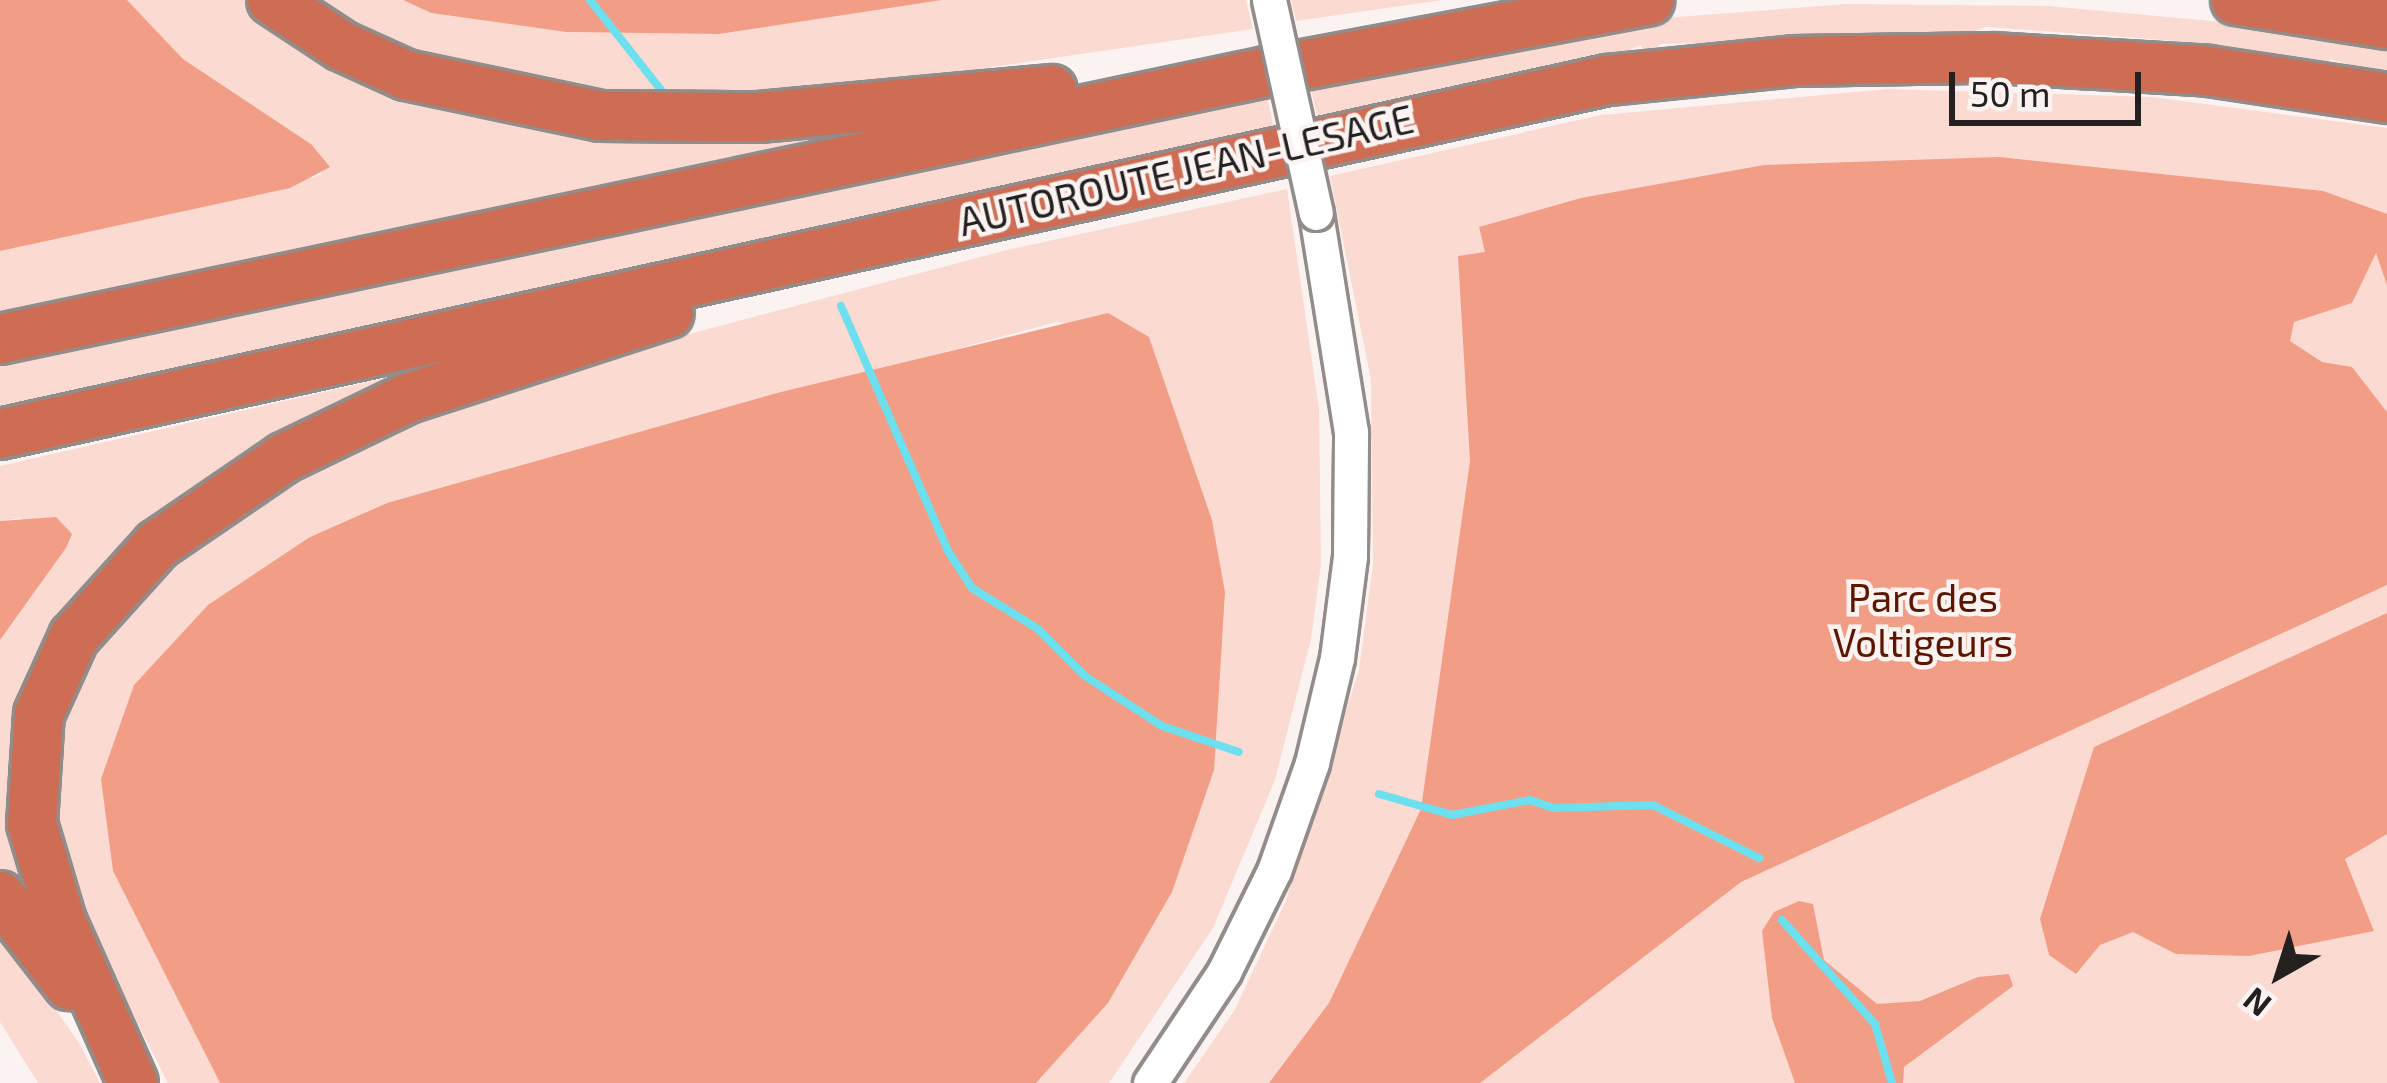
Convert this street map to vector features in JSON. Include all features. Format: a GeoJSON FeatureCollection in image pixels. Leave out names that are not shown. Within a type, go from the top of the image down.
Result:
{"type":"FeatureCollection","features":[{"type":"Feature","properties":{"kind":"highway"},"geometry":{"type":"LineString","coordinates":[[272,0],[406,75],[600,116],[759,117],[1266,72]]}},
{"type":"Feature","properties":{"kind":"highway","name":"AUTOROUTE JEAN-LESAGE"},"geometry":{"type":"LineString","coordinates":[[0,339],[1266,72],[1648,0]]}},
{"type":"Feature","properties":{"kind":"highway"},"geometry":{"type":"LineString","coordinates":[[2236,0],[2387,23]]}},
{"type":"Feature","properties":{"kind":"highway","name":"AUTOROUTE JEAN-LESAGE"},"geometry":{"type":"LineString","coordinates":[[0,434],[1539,92],[1761,63],[2098,61],[2387,98]]}},
{"type":"Feature","properties":{"kind":"highway"},"geometry":{"type":"LineString","coordinates":[[122,1062],[41,864],[31,757],[63,656],[139,562],[238,485],[381,409],[949,223]]}},
{"type":"Feature","properties":{"kind":"highway"},"geometry":{"type":"LineString","coordinates":[[0,896],[122,1062]]}},
{"type":"Feature","properties":{"kind":"street"},"geometry":{"type":"LineString","coordinates":[[1150,1083],[1224,972],[1274,871],[1337,658],[1351,536],[1351,433],[1316,213],[1269,0]]}},
{"type":"Feature","properties":{"kind":"green space"},"geometry":{"type":"Polygon","coordinates":[[[0,0],[127,0],[183,59],[311,144],[330,167],[290,188],[0,251],[0,0]]]}},
{"type":"Feature","properties":{"kind":"green space"},"geometry":{"type":"Polygon","coordinates":[[[127,0],[251,0],[360,72],[808,127],[805,143],[0,312],[0,251],[321,175],[311,144],[183,59],[127,0]]]}},
{"type":"Feature","properties":{"kind":"green space"},"geometry":{"type":"Polygon","coordinates":[[[300,0],[403,0],[431,13],[566,32],[719,34],[942,0],[1246,0],[1253,29],[786,97],[570,91],[463,72],[372,39],[300,0]]]}},
{"type":"Feature","properties":{"kind":"green space"},"geometry":{"type":"Polygon","coordinates":[[[403,0],[942,0],[719,34],[566,32],[431,13],[403,0]]]}},
{"type":"Feature","properties":{"kind":"green space"},"geometry":{"type":"Polygon","coordinates":[[[1291,0],[1443,0],[1296,21],[1291,0]]]}},
{"type":"Feature","properties":{"kind":"green space"},"geometry":{"type":"Polygon","coordinates":[[[1847,4],[2048,6],[2277,27],[2387,46],[2387,77],[2330,59],[2325,68],[2177,48],[2177,41],[1986,27],[1958,37],[1661,44],[1644,55],[1641,45],[1608,59],[1318,120],[1310,85],[1651,19],[1847,4]]]}},
{"type":"Feature","properties":{"kind":"green space","name":"Parc des Voltigeurs"},"geometry":{"type":"Polygon","coordinates":[[[1888,89],[2152,97],[2387,128],[2387,1083],[1184,1083],[1234,1011],[1285,903],[1359,670],[1373,564],[1371,380],[1330,176],[1601,115],[1888,89]]]}},
{"type":"Feature","properties":{"kind":"green space"},"geometry":{"type":"Polygon","coordinates":[[[1266,91],[1274,129],[0,411],[0,365],[1266,91]]]}},
{"type":"Feature","properties":{"kind":"green space","name":"Parc des Voltigeurs"},"geometry":{"type":"Polygon","coordinates":[[[1999,157],[2323,191],[2387,214],[2387,285],[2376,253],[2352,303],[2294,322],[2290,341],[2322,362],[2352,367],[2387,412],[2387,585],[1741,882],[1480,1083],[1269,1083],[1329,1003],[1421,809],[1470,461],[1458,256],[1485,252],[1479,227],[1581,198],[1764,165],[1999,157]]]}},
{"type":"Feature","properties":{"kind":"green space"},"geometry":{"type":"Polygon","coordinates":[[[1287,189],[1319,409],[1321,564],[1311,639],[1275,780],[1213,928],[1109,1083],[1036,1083],[1108,1003],[1225,592],[1212,520],[1149,337],[1056,322],[387,503],[310,537],[113,871],[220,1083],[168,1083],[74,899],[51,773],[57,715],[76,671],[184,548],[287,479],[430,414],[583,362],[1007,250],[1287,189]]]}},
{"type":"Feature","properties":{"kind":"green space"},"geometry":{"type":"Polygon","coordinates":[[[1108,313],[1149,337],[1212,520],[1225,592],[1214,770],[1172,892],[1108,1003],[1036,1083],[220,1083],[113,871],[101,779],[134,685],[208,605],[310,537],[387,503],[781,392],[1108,313]]]}},
{"type":"Feature","properties":{"kind":"green space"},"geometry":{"type":"Polygon","coordinates":[[[425,369],[42,660],[47,926],[0,876],[0,640],[66,548],[20,518],[0,521],[0,466],[425,369]]]}},
{"type":"Feature","properties":{"kind":"green space"},"geometry":{"type":"Polygon","coordinates":[[[56,517],[72,534],[66,548],[0,640],[0,521],[56,517]]]}},
{"type":"Feature","properties":{"kind":"green space"},"geometry":{"type":"Polygon","coordinates":[[[2387,613],[2387,834],[2345,859],[2374,931],[2249,956],[2176,954],[2133,932],[2100,945],[2076,974],[2049,955],[2040,919],[2094,747],[2387,613]]]}},
{"type":"Feature","properties":{"kind":"green space"},"geometry":{"type":"Polygon","coordinates":[[[1799,901],[1813,904],[1824,960],[1877,1004],[1920,1001],[1978,977],[2009,974],[2013,986],[1904,1067],[1903,1083],[1795,1083],[1772,1018],[1762,931],[1774,912],[1799,901]]]}},
{"type":"Feature","properties":{"kind":"green space"},"geometry":{"type":"Polygon","coordinates":[[[0,930],[79,1043],[100,1083],[38,1083],[0,1022],[0,930]]]}},
{"type":"Feature","properties":{"kind":"waterway"},"geometry":{"type":"LineString","coordinates":[[590,0],[661,90]]}},
{"type":"Feature","properties":{"kind":"waterway"},"geometry":{"type":"LineString","coordinates":[[841,306],[948,551],[972,588],[1038,629],[1085,676],[1162,726],[1239,752]]}},
{"type":"Feature","properties":{"kind":"waterway"},"geometry":{"type":"LineString","coordinates":[[1379,794],[1452,815],[1530,800],[1553,808],[1653,805],[1759,858]]}},
{"type":"Feature","properties":{"kind":"waterway"},"geometry":{"type":"LineString","coordinates":[[1782,920],[1875,1024],[1892,1083]]}}]}
